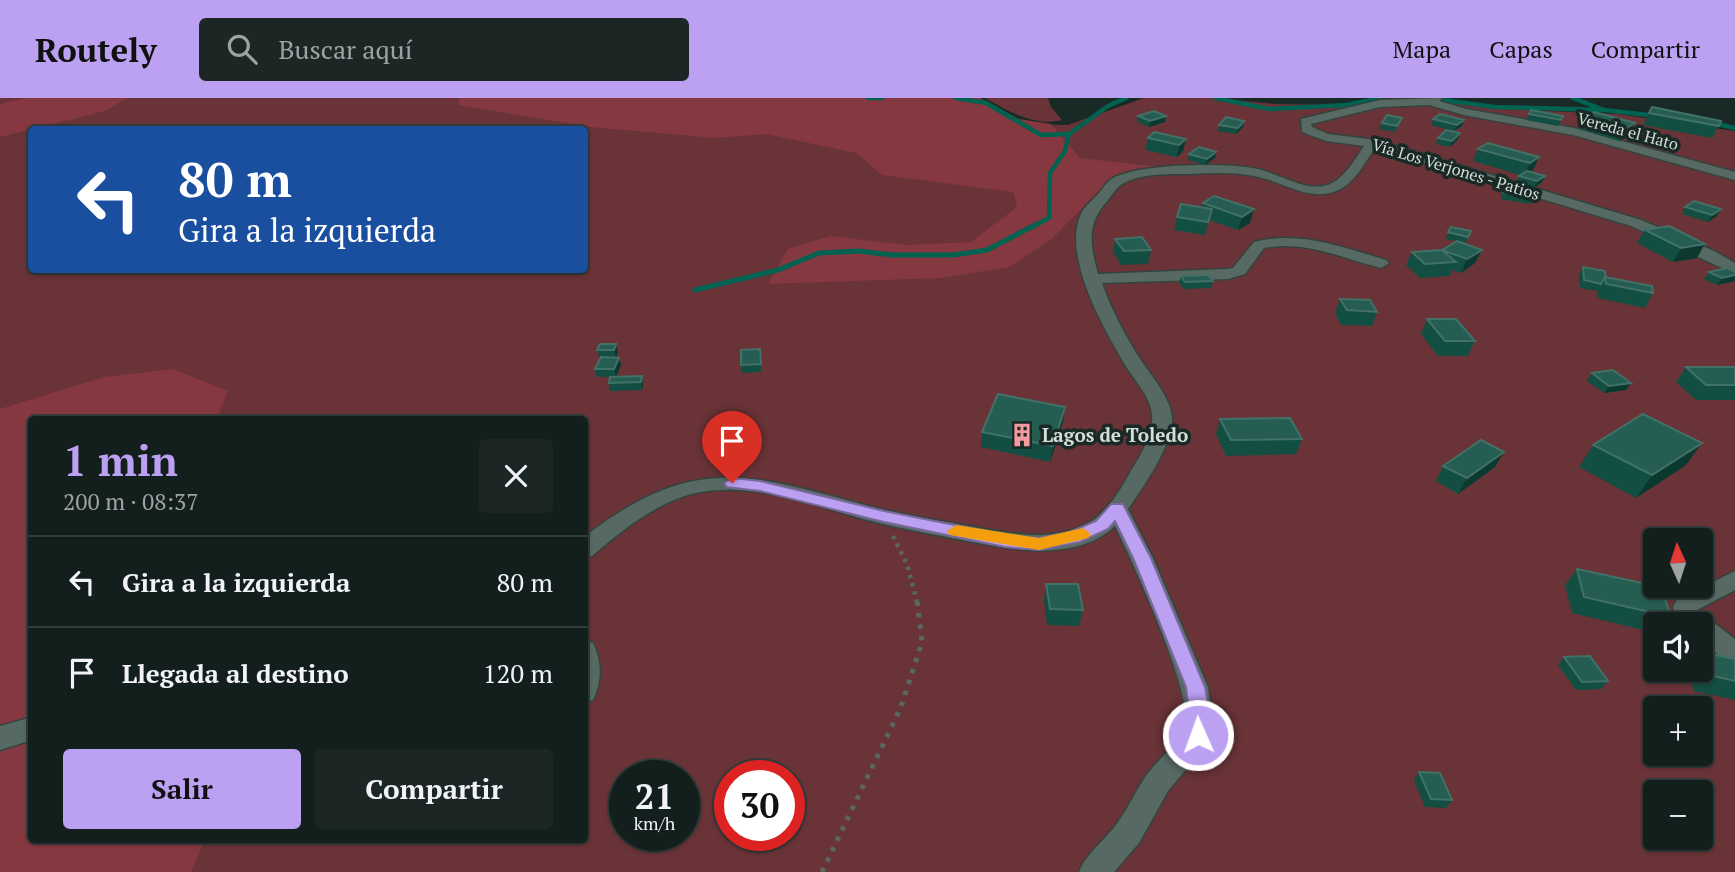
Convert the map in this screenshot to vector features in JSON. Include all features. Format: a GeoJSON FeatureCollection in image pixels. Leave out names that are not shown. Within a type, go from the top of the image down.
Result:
{"type":"FeatureCollection","features":[{"type":"Feature","properties":{"kind":"street","name":"Vía Los Verjones - Patios"},"geometry":{"type":"LineString","coordinates":[[1434,100],[1381,104],[1305,122],[1306,129],[1314,133],[1372,143],[1636,223],[1709,254],[1735,269]]}},
{"type":"Feature","properties":{"kind":"street","name":"Vereda el Hato"},"geometry":{"type":"LineString","coordinates":[[1434,100],[1464,112],[1574,132],[1735,176]]}},
{"type":"Feature","properties":{"kind":"street"},"geometry":{"type":"LineString","coordinates":[[588,547],[665,495],[697,486],[732,483],[760,486],[884,516],[1005,541],[1039,544],[1074,538],[1102,525],[1131,493],[1163,418],[1156,401],[1113,328],[1091,279],[1084,233],[1088,213],[1116,182],[1135,175],[1158,172],[1243,170],[1290,184],[1328,190],[1337,186],[1372,143]]}},
{"type":"Feature","properties":{"kind":"street"},"geometry":{"type":"LineString","coordinates":[[1091,279],[1228,274],[1239,271],[1259,245],[1280,242],[1319,245],[1381,263]]}},
{"type":"Feature","properties":{"kind":"street"},"geometry":{"type":"LineString","coordinates":[[1094,872],[1128,833],[1158,782],[1198,735],[1200,720],[1195,687],[1142,558],[1117,508]]}},
{"type":"Feature","properties":{"kind":"street"},"geometry":{"type":"LineString","coordinates":[[1686,612],[1685,606],[1735,579]]}},
{"type":"Feature","properties":{"kind":"street"},"geometry":{"type":"LineString","coordinates":[[1713,635],[1735,654]]}},
{"type":"Feature","properties":{"kind":"street"},"geometry":{"type":"LineString","coordinates":[[0,738],[28,729]]}},
{"type":"Feature","properties":{"kind":"path"},"geometry":{"type":"LineString","coordinates":[[822,872],[901,707],[922,642],[916,591],[907,564],[884,516]]}},
{"type":"Feature","properties":{"kind":"shaded area"},"geometry":{"type":"Polygon","coordinates":[[[0,98],[914,98],[1029,124],[1068,125],[1144,98],[1213,98],[1274,104],[1335,105],[1417,98],[1501,109],[1618,114],[1735,131],[1735,872],[0,872],[0,98]]]}},
{"type":"Feature","properties":{"kind":"shaded area"},"geometry":{"type":"Polygon","coordinates":[[[25,98],[127,98],[105,111],[44,126],[28,126],[28,130],[0,137],[0,104],[25,98]]]}},
{"type":"Feature","properties":{"kind":"shaded area"},"geometry":{"type":"Polygon","coordinates":[[[459,98],[980,98],[1019,119],[1051,124],[1080,158],[1159,167],[1113,176],[1052,239],[1009,267],[941,278],[768,284],[788,249],[830,236],[907,245],[971,242],[1017,207],[1013,192],[882,175],[856,153],[766,134],[714,138],[591,127],[458,105],[459,98]]]}},
{"type":"Feature","properties":{"kind":"shaded area"},"geometry":{"type":"Polygon","coordinates":[[[985,98],[1048,98],[1051,107],[1062,120],[1032,120],[1012,113],[985,98]]]}},
{"type":"Feature","properties":{"kind":"shaded area"},"geometry":{"type":"Polygon","coordinates":[[[173,369],[228,391],[218,416],[28,416],[28,843],[204,843],[191,872],[0,872],[0,409],[104,377],[173,369]]]}},
{"type":"Feature","properties":{"kind":"building"},"geometry":{"type":"Polygon","coordinates":[[[1652,107],[1721,121],[1719,126],[1649,113],[1652,107]]]}},
{"type":"Feature","properties":{"kind":"building"},"geometry":{"type":"Polygon","coordinates":[[[1531,110],[1563,116],[1561,120],[1529,114],[1531,110]]]}},
{"type":"Feature","properties":{"kind":"building"},"geometry":{"type":"Polygon","coordinates":[[[1154,111],[1166,116],[1150,121],[1138,116],[1154,111]]]}},
{"type":"Feature","properties":{"kind":"building"},"geometry":{"type":"Polygon","coordinates":[[[1594,112],[1635,123],[1626,129],[1584,118],[1594,112]]]}},
{"type":"Feature","properties":{"kind":"building"},"geometry":{"type":"Polygon","coordinates":[[[1440,114],[1464,120],[1457,125],[1433,119],[1440,114]]]}},
{"type":"Feature","properties":{"kind":"building"},"geometry":{"type":"Polygon","coordinates":[[[1387,115],[1402,118],[1397,126],[1382,123],[1387,115]]]}},
{"type":"Feature","properties":{"kind":"building"},"geometry":{"type":"Polygon","coordinates":[[[1226,117],[1244,121],[1238,128],[1219,125],[1226,117]]]}},
{"type":"Feature","properties":{"kind":"building"},"geometry":{"type":"Polygon","coordinates":[[[1446,130],[1460,133],[1452,141],[1438,138],[1446,130]]]}},
{"type":"Feature","properties":{"kind":"building"},"geometry":{"type":"Polygon","coordinates":[[[1154,132],[1186,139],[1179,145],[1148,138],[1154,132]]]}},
{"type":"Feature","properties":{"kind":"building"},"geometry":{"type":"Polygon","coordinates":[[[1488,143],[1539,157],[1530,163],[1478,149],[1488,143]]]}},
{"type":"Feature","properties":{"kind":"building"},"geometry":{"type":"Polygon","coordinates":[[[1199,147],[1216,152],[1207,159],[1189,154],[1199,147]]]}},
{"type":"Feature","properties":{"kind":"building"},"geometry":{"type":"Polygon","coordinates":[[[1527,171],[1545,176],[1537,181],[1519,176],[1527,171]]]}},
{"type":"Feature","properties":{"kind":"building"},"geometry":{"type":"Polygon","coordinates":[[[1505,185],[1535,190],[1535,198],[1504,193],[1505,185]]]}},
{"type":"Feature","properties":{"kind":"building"},"geometry":{"type":"Polygon","coordinates":[[[1214,196],[1254,209],[1242,217],[1203,203],[1214,196]]]}},
{"type":"Feature","properties":{"kind":"building"},"geometry":{"type":"Polygon","coordinates":[[[1694,201],[1721,209],[1712,215],[1685,207],[1694,201]]]}},
{"type":"Feature","properties":{"kind":"building"},"geometry":{"type":"Polygon","coordinates":[[[1181,204],[1212,209],[1208,222],[1177,217],[1181,204]]]}},
{"type":"Feature","properties":{"kind":"building"},"geometry":{"type":"Polygon","coordinates":[[[1669,226],[1705,244],[1681,248],[1645,230],[1669,226]]]}},
{"type":"Feature","properties":{"kind":"building"},"geometry":{"type":"Polygon","coordinates":[[[1451,227],[1471,231],[1468,237],[1448,232],[1451,227]]]}},
{"type":"Feature","properties":{"kind":"building"},"geometry":{"type":"Polygon","coordinates":[[[1142,237],[1151,250],[1124,251],[1115,239],[1142,237]]]}},
{"type":"Feature","properties":{"kind":"building"},"geometry":{"type":"Polygon","coordinates":[[[1457,241],[1482,250],[1467,259],[1442,250],[1457,241]]]}},
{"type":"Feature","properties":{"kind":"building"},"geometry":{"type":"Polygon","coordinates":[[[1442,250],[1456,262],[1425,264],[1412,252],[1442,250]]]}},
{"type":"Feature","properties":{"kind":"building"},"geometry":{"type":"Polygon","coordinates":[[[1583,267],[1605,271],[1606,277],[1601,284],[1584,280],[1583,267]]]}},
{"type":"Feature","properties":{"kind":"building"},"geometry":{"type":"Polygon","coordinates":[[[1727,268],[1735,272],[1735,275],[1722,278],[1709,272],[1727,268]]]}},
{"type":"Feature","properties":{"kind":"building"},"geometry":{"type":"Polygon","coordinates":[[[1208,275],[1213,281],[1185,282],[1181,276],[1208,275]]]}},
{"type":"Feature","properties":{"kind":"building"},"geometry":{"type":"Polygon","coordinates":[[[1605,277],[1652,286],[1653,293],[1606,284],[1605,277]]]}},
{"type":"Feature","properties":{"kind":"building"},"geometry":{"type":"Polygon","coordinates":[[[1340,299],[1370,300],[1377,312],[1347,310],[1340,299]]]}},
{"type":"Feature","properties":{"kind":"building"},"geometry":{"type":"Polygon","coordinates":[[[1427,319],[1456,319],[1475,341],[1445,341],[1427,319]]]}},
{"type":"Feature","properties":{"kind":"building"},"geometry":{"type":"Polygon","coordinates":[[[600,344],[616,344],[614,350],[597,350],[600,344]]]}},
{"type":"Feature","properties":{"kind":"building"},"geometry":{"type":"Polygon","coordinates":[[[760,349],[761,364],[741,365],[741,350],[760,349]]]}},
{"type":"Feature","properties":{"kind":"building"},"geometry":{"type":"Polygon","coordinates":[[[601,357],[619,358],[614,369],[595,369],[601,357]]]}},
{"type":"Feature","properties":{"kind":"building"},"geometry":{"type":"Polygon","coordinates":[[[1686,367],[1735,367],[1735,385],[1706,385],[1686,367]]]}},
{"type":"Feature","properties":{"kind":"building"},"geometry":{"type":"Polygon","coordinates":[[[1613,370],[1631,383],[1609,386],[1592,373],[1613,370]]]}},
{"type":"Feature","properties":{"kind":"building"},"geometry":{"type":"Polygon","coordinates":[[[642,376],[641,382],[609,383],[610,377],[642,376]]]}},
{"type":"Feature","properties":{"kind":"building"},"geometry":{"type":"Polygon","coordinates":[[[998,394],[1065,407],[1053,446],[982,432],[998,394]]]}},
{"type":"Feature","properties":{"kind":"building"},"geometry":{"type":"Polygon","coordinates":[[[1643,414],[1702,443],[1652,475],[1593,445],[1643,414]]]}},
{"type":"Feature","properties":{"kind":"building"},"geometry":{"type":"Polygon","coordinates":[[[1290,418],[1302,439],[1231,440],[1220,419],[1290,418]]]}},
{"type":"Feature","properties":{"kind":"building"},"geometry":{"type":"Polygon","coordinates":[[[1481,440],[1504,452],[1467,478],[1443,466],[1481,440]]]}},
{"type":"Feature","properties":{"kind":"building"},"geometry":{"type":"Polygon","coordinates":[[[1577,569],[1643,583],[1643,598],[1665,598],[1669,612],[1649,612],[1584,597],[1577,569]]]}},
{"type":"Feature","properties":{"kind":"building"},"geometry":{"type":"Polygon","coordinates":[[[1046,584],[1078,584],[1083,610],[1050,609],[1046,584]]]}},
{"type":"Feature","properties":{"kind":"building"},"geometry":{"type":"Polygon","coordinates":[[[1713,654],[1735,659],[1735,681],[1713,676],[1713,654]]]}},
{"type":"Feature","properties":{"kind":"building"},"geometry":{"type":"Polygon","coordinates":[[[1590,656],[1608,681],[1582,682],[1564,657],[1590,656]]]}},
{"type":"Feature","properties":{"kind":"building"},"geometry":{"type":"Polygon","coordinates":[[[1419,772],[1440,773],[1452,800],[1431,799],[1419,772]]]}},
{"type":"Feature","properties":{"kind":"waterway"},"geometry":{"type":"LineString","coordinates":[[868,98],[882,98]]}},
{"type":"Feature","properties":{"kind":"waterway"},"geometry":{"type":"LineString","coordinates":[[956,98],[986,103],[1041,135],[1069,134]]}},
{"type":"Feature","properties":{"kind":"waterway"},"geometry":{"type":"LineString","coordinates":[[1069,134],[1108,106],[1126,98]]}},
{"type":"Feature","properties":{"kind":"waterway"},"geometry":{"type":"LineString","coordinates":[[1215,98],[1270,109],[1346,105],[1381,98]]}},
{"type":"Feature","properties":{"kind":"waterway"},"geometry":{"type":"LineString","coordinates":[[1429,98],[1494,107],[1604,110]]}},
{"type":"Feature","properties":{"kind":"waterway"},"geometry":{"type":"LineString","coordinates":[[1573,98],[1604,110]]}},
{"type":"Feature","properties":{"kind":"waterway"},"geometry":{"type":"LineString","coordinates":[[1604,110],[1657,116]]}},
{"type":"Feature","properties":{"kind":"waterway"},"geometry":{"type":"LineString","coordinates":[[1713,123],[1735,128]]}},
{"type":"Feature","properties":{"kind":"waterway"},"geometry":{"type":"LineString","coordinates":[[1032,227],[1049,218],[1050,173],[1065,151],[1069,134]]}},
{"type":"Feature","properties":{"kind":"waterway"},"geometry":{"type":"LineString","coordinates":[[695,290],[778,270],[819,253],[859,251],[892,255],[953,255],[987,250],[1035,225]]}},
{"type":"Feature","properties":{"kind":"slow traffic"},"geometry":{"type":"LineString","coordinates":[[956,531],[1005,541],[1039,544],[1083,534]]}},
{"type":"Feature","properties":{"kind":"place","name":"Lagos de Toledo"},"geometry":{"type":"Point","coordinates":[1022,435]}},
{"type":"Feature","properties":{"kind":"route"},"geometry":{"type":"LineString","coordinates":[[732,483],[760,486],[884,516],[1005,541],[1039,544],[1074,538],[1102,525],[1117,508],[1142,558],[1195,687],[1200,720],[1198,735]]}}]}
